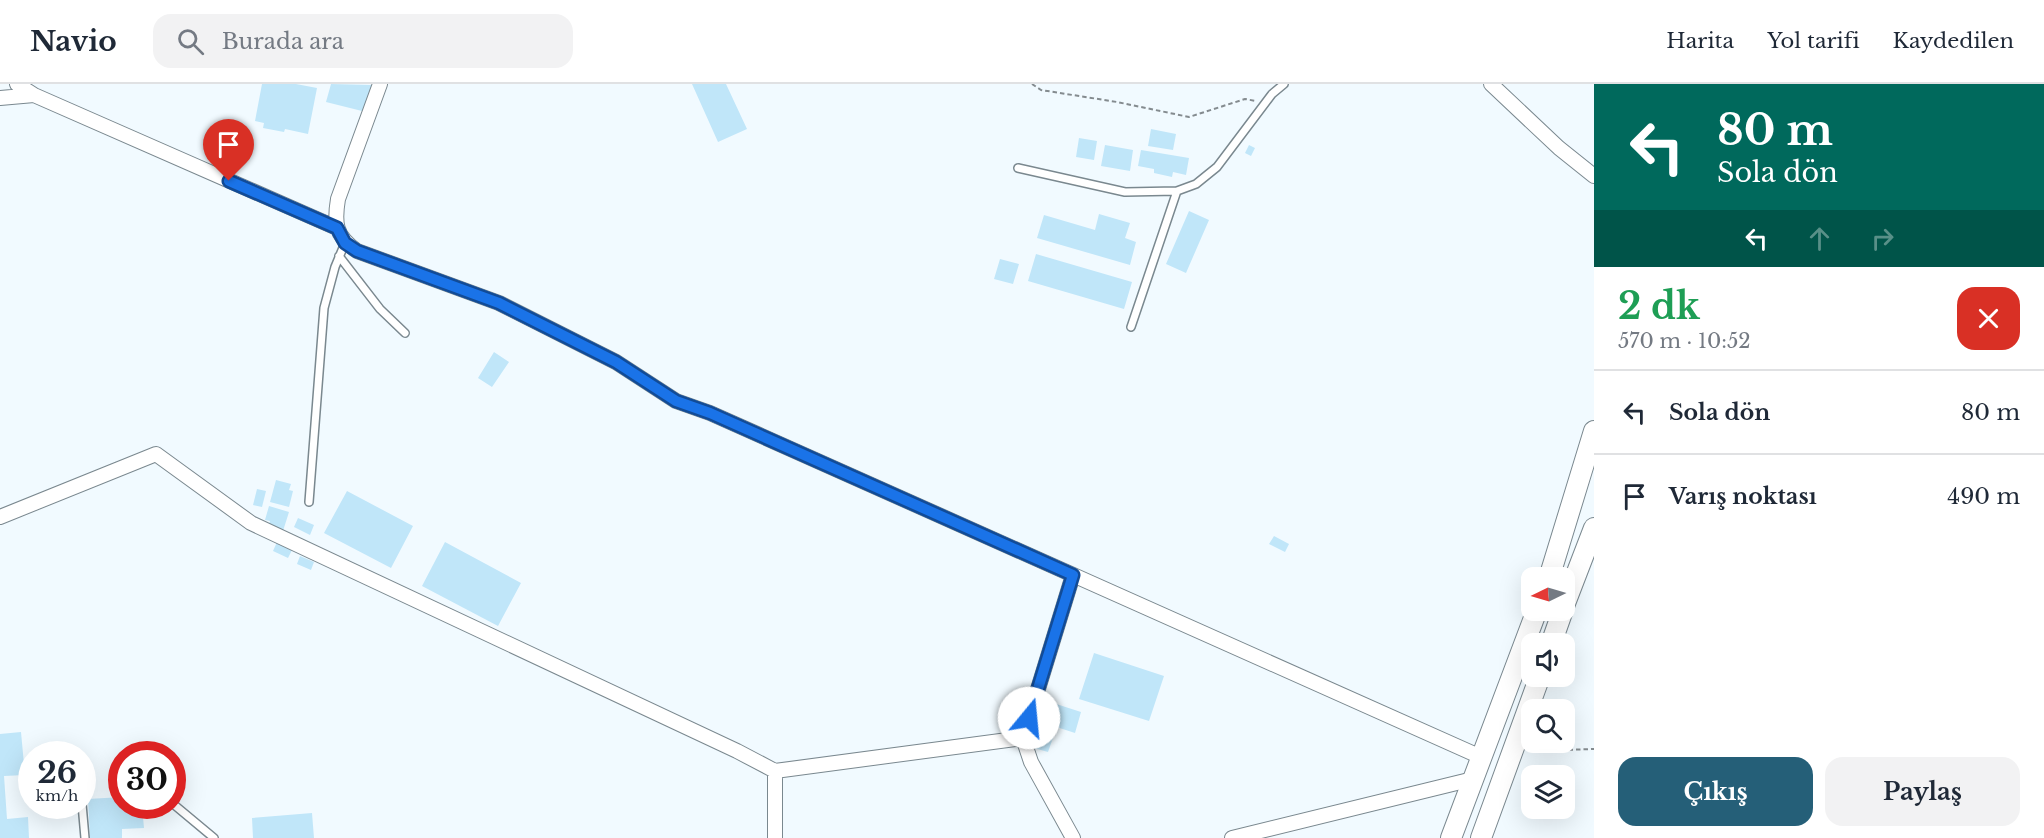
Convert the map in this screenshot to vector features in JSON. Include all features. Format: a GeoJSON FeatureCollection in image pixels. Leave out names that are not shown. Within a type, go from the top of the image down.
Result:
{"type":"FeatureCollection","features":[{"type":"Feature","properties":{"kind":"main road"},"geometry":{"type":"LineString","coordinates":[[1552,567],[1594,431]]}},
{"type":"Feature","properties":{"kind":"main road"},"geometry":{"type":"LineString","coordinates":[[1575,579],[1594,528]]}},
{"type":"Feature","properties":{"kind":"main road"},"geometry":{"type":"LineString","coordinates":[[1451,838],[1533,621]]}},
{"type":"Feature","properties":{"kind":"main road"},"geometry":{"type":"LineString","coordinates":[[1480,838],[1536,687]]}},
{"type":"Feature","properties":{"kind":"street"},"geometry":{"type":"LineString","coordinates":[[17,84],[34,95],[337,228]]}},
{"type":"Feature","properties":{"kind":"street"},"geometry":{"type":"LineString","coordinates":[[380,84],[338,199],[335,216],[337,228],[345,243],[357,251],[499,303],[616,362],[676,401],[721,417],[1482,758]]}},
{"type":"Feature","properties":{"kind":"street"},"geometry":{"type":"LineString","coordinates":[[1491,84],[1559,148],[1594,176]]}},
{"type":"Feature","properties":{"kind":"street"},"geometry":{"type":"LineString","coordinates":[[0,98],[34,95]]}},
{"type":"Feature","properties":{"kind":"street"},"geometry":{"type":"LineString","coordinates":[[0,517],[156,454],[251,523],[737,751],[775,771],[1023,738]]}},
{"type":"Feature","properties":{"kind":"street"},"geometry":{"type":"LineString","coordinates":[[1073,575],[1023,738],[1031,762],[1073,838]]}},
{"type":"Feature","properties":{"kind":"street"},"geometry":{"type":"LineString","coordinates":[[775,771],[775,838]]}},
{"type":"Feature","properties":{"kind":"street"},"geometry":{"type":"LineString","coordinates":[[1232,838],[1473,779]]}},
{"type":"Feature","properties":{"kind":"lane"},"geometry":{"type":"LineString","coordinates":[[1018,168],[1125,192],[1177,191],[1196,184],[1216,167],[1266,102],[1284,84]]}},
{"type":"Feature","properties":{"kind":"lane"},"geometry":{"type":"LineString","coordinates":[[1131,327],[1177,191]]}},
{"type":"Feature","properties":{"kind":"lane"},"geometry":{"type":"LineString","coordinates":[[309,502],[324,308],[328,289],[345,243]]}},
{"type":"Feature","properties":{"kind":"lane"},"geometry":{"type":"LineString","coordinates":[[339,256],[380,309],[405,333]]}},
{"type":"Feature","properties":{"kind":"lane"},"geometry":{"type":"LineString","coordinates":[[186,815],[214,838]]}},
{"type":"Feature","properties":{"kind":"lane"},"geometry":{"type":"LineString","coordinates":[[83,819],[85,838]]}},
{"type":"Feature","properties":{"kind":"path"},"geometry":{"type":"LineString","coordinates":[[1032,84],[1041,90],[1189,117],[1245,99],[1266,102]]}},
{"type":"Feature","properties":{"kind":"path"},"geometry":{"type":"LineString","coordinates":[[1513,752],[1594,749]]}},
{"type":"Feature","properties":{"kind":"building"},"geometry":{"type":"Polygon","coordinates":[[[262,84],[296,84],[317,88],[308,134],[285,129],[284,132],[263,128],[264,123],[255,121],[262,84]]]}},
{"type":"Feature","properties":{"kind":"building"},"geometry":{"type":"Polygon","coordinates":[[[331,84],[372,85],[366,112],[326,102],[331,84]]]}},
{"type":"Feature","properties":{"kind":"building"},"geometry":{"type":"Polygon","coordinates":[[[692,84],[726,84],[747,129],[718,142],[692,84]]]}},
{"type":"Feature","properties":{"kind":"building"},"geometry":{"type":"Polygon","coordinates":[[[1151,129],[1176,134],[1173,150],[1148,146],[1151,129]]]}},
{"type":"Feature","properties":{"kind":"building"},"geometry":{"type":"Polygon","coordinates":[[[1079,138],[1097,141],[1094,160],[1076,157],[1079,138]]]}},
{"type":"Feature","properties":{"kind":"building"},"geometry":{"type":"Polygon","coordinates":[[[1105,145],[1133,150],[1130,171],[1101,166],[1105,145]]]}},
{"type":"Feature","properties":{"kind":"building"},"geometry":{"type":"Polygon","coordinates":[[[1249,145],[1255,148],[1251,156],[1245,153],[1249,145]]]}},
{"type":"Feature","properties":{"kind":"building"},"geometry":{"type":"Polygon","coordinates":[[[1141,150],[1189,158],[1186,175],[1173,172],[1172,177],[1154,173],[1154,169],[1138,166],[1141,150]]]}},
{"type":"Feature","properties":{"kind":"building"},"geometry":{"type":"Polygon","coordinates":[[[1189,211],[1209,220],[1186,273],[1166,264],[1189,211]]]}},
{"type":"Feature","properties":{"kind":"building"},"geometry":{"type":"Polygon","coordinates":[[[1099,214],[1130,223],[1125,238],[1136,242],[1130,265],[1037,238],[1044,215],[1095,230],[1099,214]]]}},
{"type":"Feature","properties":{"kind":"building"},"geometry":{"type":"Polygon","coordinates":[[[1036,254],[1132,282],[1124,309],[1028,281],[1036,254]]]}},
{"type":"Feature","properties":{"kind":"building"},"geometry":{"type":"Polygon","coordinates":[[[1000,259],[1019,264],[1013,284],[994,279],[1000,259]]]}},
{"type":"Feature","properties":{"kind":"building"},"geometry":{"type":"Polygon","coordinates":[[[494,352],[509,362],[492,387],[478,378],[494,352]]]}},
{"type":"Feature","properties":{"kind":"building"},"geometry":{"type":"Polygon","coordinates":[[[276,480],[291,484],[289,490],[293,491],[289,507],[270,502],[276,480]]]}},
{"type":"Feature","properties":{"kind":"building"},"geometry":{"type":"Polygon","coordinates":[[[257,489],[266,491],[262,507],[253,505],[257,489]]]}},
{"type":"Feature","properties":{"kind":"building"},"geometry":{"type":"Polygon","coordinates":[[[347,491],[413,526],[391,568],[324,533],[347,491]]]}},
{"type":"Feature","properties":{"kind":"building"},"geometry":{"type":"Polygon","coordinates":[[[269,506],[289,512],[283,531],[268,527],[270,521],[265,520],[269,506]]]}},
{"type":"Feature","properties":{"kind":"building"},"geometry":{"type":"Polygon","coordinates":[[[298,518],[314,525],[310,535],[294,527],[298,518]]]}},
{"type":"Feature","properties":{"kind":"building"},"geometry":{"type":"Polygon","coordinates":[[[1274,536],[1289,544],[1285,552],[1269,544],[1274,536]]]}},
{"type":"Feature","properties":{"kind":"building"},"geometry":{"type":"Polygon","coordinates":[[[277,542],[292,550],[288,558],[273,551],[277,542]]]}},
{"type":"Feature","properties":{"kind":"building"},"geometry":{"type":"Polygon","coordinates":[[[445,542],[521,583],[498,626],[422,586],[445,542]]]}},
{"type":"Feature","properties":{"kind":"building"},"geometry":{"type":"Polygon","coordinates":[[[300,556],[314,562],[311,570],[297,564],[300,556]]]}},
{"type":"Feature","properties":{"kind":"building"},"geometry":{"type":"Polygon","coordinates":[[[1094,653],[1164,676],[1149,721],[1079,699],[1094,653]]]}},
{"type":"Feature","properties":{"kind":"building"},"geometry":{"type":"Polygon","coordinates":[[[1047,701],[1081,712],[1075,733],[1041,722],[1047,701]]]}},
{"type":"Feature","properties":{"kind":"building"},"geometry":{"type":"Polygon","coordinates":[[[1040,731],[1054,735],[1048,752],[1034,748],[1040,731]]]}},
{"type":"Feature","properties":{"kind":"building"},"geometry":{"type":"Polygon","coordinates":[[[21,732],[22,741],[18,741],[18,775],[4,776],[7,819],[28,819],[29,838],[0,838],[0,734],[21,732]]]}},
{"type":"Feature","properties":{"kind":"building"},"geometry":{"type":"Polygon","coordinates":[[[108,798],[108,819],[143,819],[144,828],[122,829],[122,838],[90,838],[89,819],[96,819],[96,799],[108,798]]]}},
{"type":"Feature","properties":{"kind":"building"},"geometry":{"type":"Polygon","coordinates":[[[312,813],[314,838],[253,838],[252,818],[312,813]]]}},
{"type":"Feature","properties":{"kind":"route"},"geometry":{"type":"LineString","coordinates":[[229,181],[337,228],[345,243],[357,251],[499,303],[616,362],[676,401],[710,413],[1073,575],[1029,718]]}}]}
